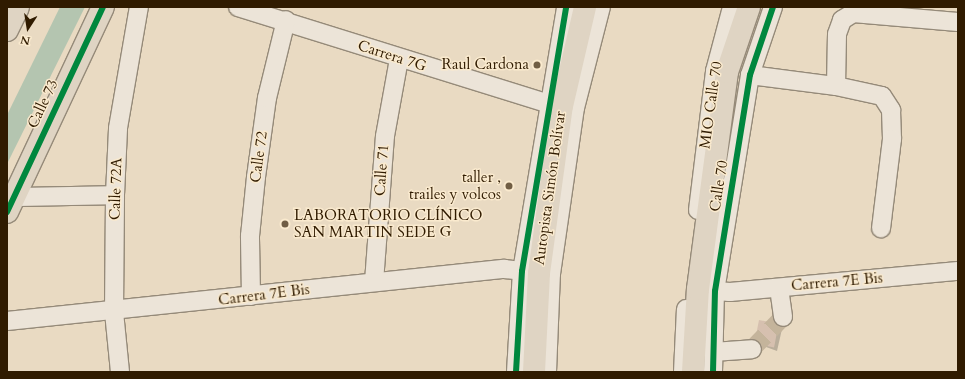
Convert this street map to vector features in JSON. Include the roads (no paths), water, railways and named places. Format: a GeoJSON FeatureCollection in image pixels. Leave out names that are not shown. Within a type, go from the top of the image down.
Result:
{"type":"FeatureCollection","features":[{"type":"Feature","properties":{"kind":"main road"},"geometry":{"type":"LineString","coordinates":[[7,30],[18,7]]}},
{"type":"Feature","properties":{"kind":"main road","name":"Calle 73"},"geometry":{"type":"LineString","coordinates":[[10,205],[103,7]]}},
{"type":"Feature","properties":{"kind":"main road","name":"Autopista Simón Bolívar"},"geometry":{"type":"LineString","coordinates":[[534,372],[539,273],[561,113],[585,7]]}},
{"type":"Feature","properties":{"kind":"main road"},"geometry":{"type":"LineString","coordinates":[[693,372],[698,289],[727,72],[749,7]]}},
{"type":"Feature","properties":{"kind":"street","name":"Calle 72A"},"geometry":{"type":"LineString","coordinates":[[120,372],[114,312],[115,195],[118,128],[139,7]]}},
{"type":"Feature","properties":{"kind":"street","name":"Carrera 7G"},"geometry":{"type":"LineString","coordinates":[[238,7],[286,20],[399,59],[547,103]]}},
{"type":"Feature","properties":{"kind":"street"},"geometry":{"type":"LineString","coordinates":[[516,372],[522,271],[547,103],[566,7]]}},
{"type":"Feature","properties":{"kind":"street"},"geometry":{"type":"LineString","coordinates":[[547,372],[551,274],[574,116],[601,7]]}},
{"type":"Feature","properties":{"kind":"street","name":"MIO Calle 70"},"geometry":{"type":"LineString","coordinates":[[683,372],[688,288],[715,71],[732,7]]}},
{"type":"Feature","properties":{"kind":"street","name":"Calle 70"},"geometry":{"type":"LineString","coordinates":[[713,372],[715,291],[750,76],[772,7]]}},
{"type":"Feature","properties":{"kind":"street"},"geometry":{"type":"LineString","coordinates":[[836,86],[837,34],[842,20],[853,13],[958,22]]}},
{"type":"Feature","properties":{"kind":"street","name":"Calle 72"},"geometry":{"type":"LineString","coordinates":[[251,296],[250,236],[256,177],[267,98],[286,20]]}},
{"type":"Feature","properties":{"kind":"street","name":"Calle 71"},"geometry":{"type":"LineString","coordinates":[[374,282],[385,136],[399,59]]}},
{"type":"Feature","properties":{"kind":"street"},"geometry":{"type":"LineString","coordinates":[[750,76],[836,86],[882,96],[891,110],[892,139],[881,228]]}},
{"type":"Feature","properties":{"kind":"street"},"geometry":{"type":"LineString","coordinates":[[10,205],[115,195]]}},
{"type":"Feature","properties":{"kind":"street","name":"Carrera 7E Bis"},"geometry":{"type":"LineString","coordinates":[[7,321],[114,312],[374,282],[504,269],[522,271]]}},
{"type":"Feature","properties":{"kind":"street","name":"Carrera 7E Bis"},"geometry":{"type":"LineString","coordinates":[[715,291],[779,288],[958,271]]}},
{"type":"Feature","properties":{"kind":"street"},"geometry":{"type":"LineString","coordinates":[[779,288],[783,317]]}},
{"type":"Feature","properties":{"kind":"street"},"geometry":{"type":"LineString","coordinates":[[713,352],[752,349]]}},
{"type":"Feature","properties":{"kind":"tunnel"},"geometry":{"type":"LineString","coordinates":[[752,349],[783,317]]}},
{"type":"Feature","properties":{"kind":"place","name":"Raul Cardona"},"geometry":{"type":"Point","coordinates":[537,65]}},
{"type":"Feature","properties":{"kind":"place","name":"taller , trailes y volcos"},"geometry":{"type":"Point","coordinates":[509,186]}},
{"type":"Feature","properties":{"kind":"place","name":"LABORATORIO CLÍNICO SAN MARTIN SEDE G"},"geometry":{"type":"Point","coordinates":[285,224]}}]}
